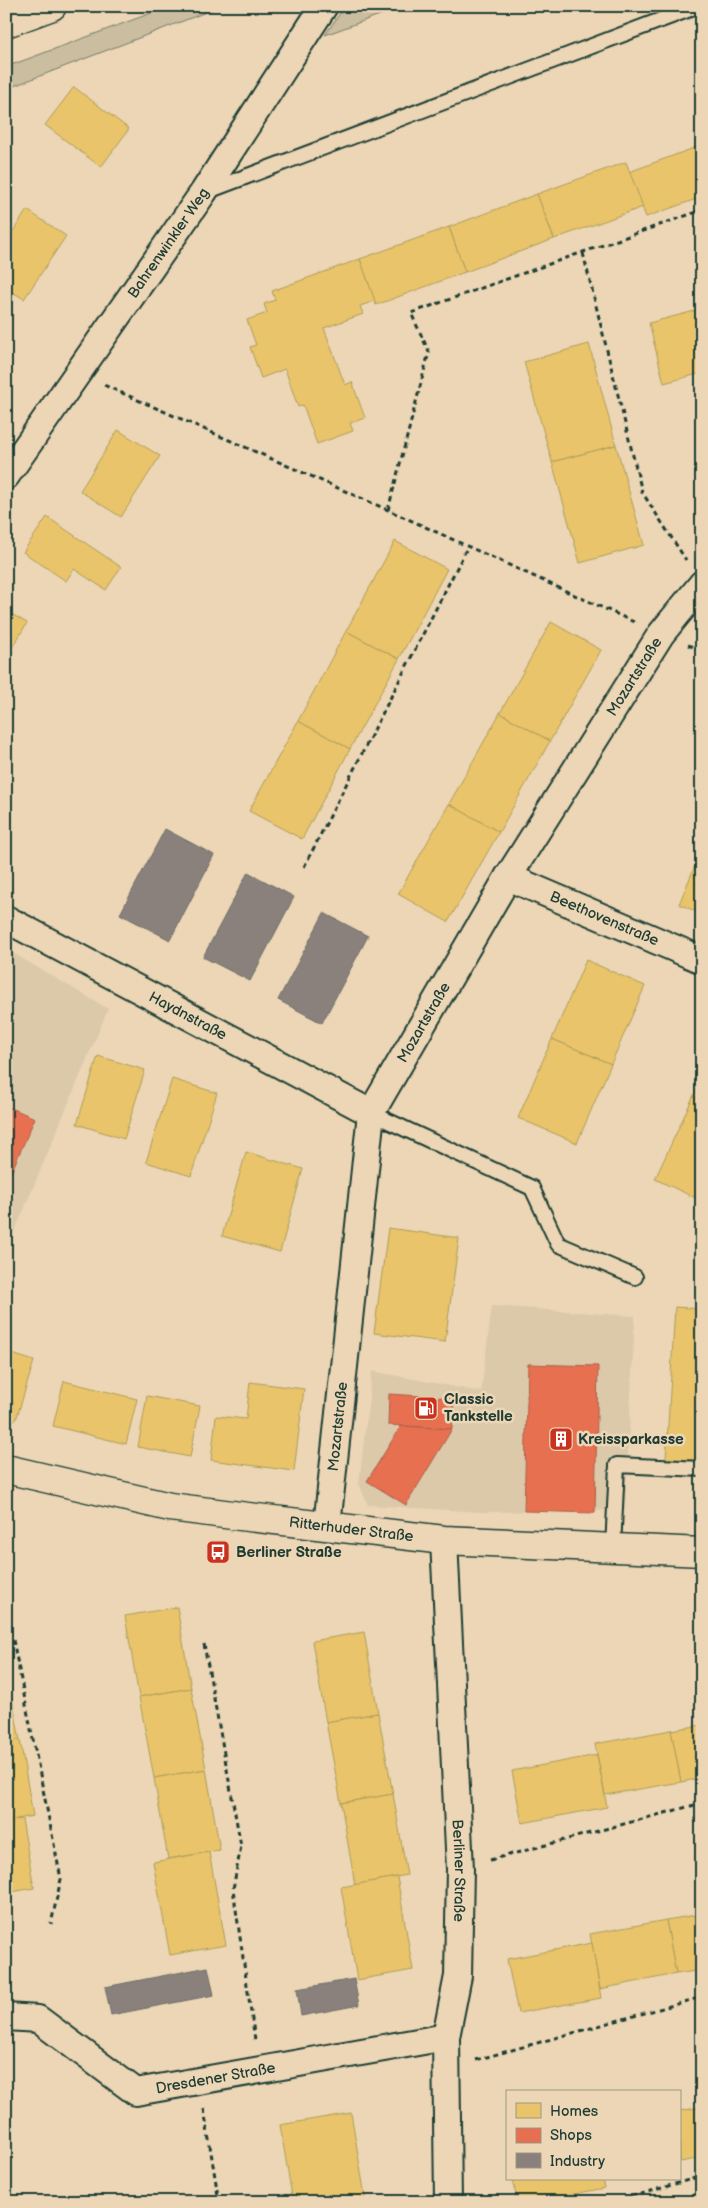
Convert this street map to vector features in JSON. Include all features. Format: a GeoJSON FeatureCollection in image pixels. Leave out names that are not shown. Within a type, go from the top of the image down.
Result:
{"type":"FeatureCollection","features":[{"type":"Feature","properties":{"kind":"street"},"geometry":{"type":"LineString","coordinates":[[6,23],[52,6]]}},
{"type":"Feature","properties":{"kind":"street","name":"Bahrenwinkler Weg"},"geometry":{"type":"LineString","coordinates":[[6,476],[203,192],[324,6]]}},
{"type":"Feature","properties":{"kind":"street","name":"Mozartstraße"},"geometry":{"type":"LineString","coordinates":[[327,1526],[371,1113],[508,877],[661,634],[702,584]]}},
{"type":"Feature","properties":{"kind":"street","name":"Beethovenstraße"},"geometry":{"type":"LineString","coordinates":[[508,877],[702,960]]}},
{"type":"Feature","properties":{"kind":"street","name":"Haydnstraße"},"geometry":{"type":"LineString","coordinates":[[6,919],[371,1113]]}},
{"type":"Feature","properties":{"kind":"street","name":"Ritterhuder Straße"},"geometry":{"type":"LineString","coordinates":[[6,1469],[170,1507],[444,1540],[702,1552]]}},
{"type":"Feature","properties":{"kind":"street","name":"Berliner Straße"},"geometry":{"type":"LineString","coordinates":[[444,1540],[460,1869],[458,1976],[446,2037],[448,2202]]}},
{"type":"Feature","properties":{"kind":"street","name":"Dresdener Straße"},"geometry":{"type":"LineString","coordinates":[[6,2017],[38,2019],[136,2092],[446,2037]]}},
{"type":"Feature","properties":{"kind":"lane"},"geometry":{"type":"LineString","coordinates":[[203,192],[698,6]]}},
{"type":"Feature","properties":{"kind":"lane"},"geometry":{"type":"LineString","coordinates":[[371,1113],[532,1188],[558,1244],[635,1277]]}},
{"type":"Feature","properties":{"kind":"lane"},"geometry":{"type":"LineString","coordinates":[[613,1549],[617,1465],[702,1469]]}},
{"type":"Feature","properties":{"kind":"path"},"geometry":{"type":"LineString","coordinates":[[388,510],[429,352],[411,313],[702,210]]}},
{"type":"Feature","properties":{"kind":"path"},"geometry":{"type":"LineString","coordinates":[[583,253],[642,492],[702,584]]}},
{"type":"Feature","properties":{"kind":"path"},"geometry":{"type":"LineString","coordinates":[[78,374],[702,651]]}},
{"type":"Feature","properties":{"kind":"path"},"geometry":{"type":"LineString","coordinates":[[304,867],[468,546]]}},
{"type":"Feature","properties":{"kind":"path"},"geometry":{"type":"LineString","coordinates":[[13,1640],[60,1879],[51,1924]]}},
{"type":"Feature","properties":{"kind":"path"},"geometry":{"type":"LineString","coordinates":[[204,1644],[241,1846],[233,1890],[260,2070]]}},
{"type":"Feature","properties":{"kind":"path"},"geometry":{"type":"LineString","coordinates":[[460,1869],[702,1803]]}},
{"type":"Feature","properties":{"kind":"path"},"geometry":{"type":"LineString","coordinates":[[445,2068],[702,1997]]}},
{"type":"Feature","properties":{"kind":"path"},"geometry":{"type":"LineString","coordinates":[[200,2081],[219,2202]]}},
{"type":"Feature","properties":{"kind":"path"},"geometry":{"type":"LineString","coordinates":[[614,2202],[702,2176]]}},
{"type":"Feature","properties":{"kind":"shaded area"},"geometry":{"type":"Polygon","coordinates":[[[170,6],[222,6],[6,89],[6,67],[170,6]]]}},
{"type":"Feature","properties":{"kind":"shaded area"},"geometry":{"type":"Polygon","coordinates":[[[345,6],[404,6],[325,35],[345,6]]]}},
{"type":"Feature","properties":{"kind":"shaded area"},"geometry":{"type":"Polygon","coordinates":[[[6,949],[108,1009],[6,1252],[6,949]]]}},
{"type":"Feature","properties":{"kind":"shaded area"},"geometry":{"type":"Polygon","coordinates":[[[492,1306],[635,1316],[625,1510],[480,1512],[368,1505],[359,1484],[372,1371],[481,1392],[492,1306]]]}},
{"type":"Feature","properties":{"kind":"building: Homes"},"geometry":{"type":"Polygon","coordinates":[[[74,87],[129,129],[101,167],[45,125],[74,87]]]}},
{"type":"Feature","properties":{"kind":"building: Homes"},"geometry":{"type":"Polygon","coordinates":[[[702,145],[702,197],[646,217],[629,172],[702,145]]]}},
{"type":"Feature","properties":{"kind":"building: Homes"},"geometry":{"type":"Polygon","coordinates":[[[626,162],[643,207],[554,239],[537,194],[626,162]]]}},
{"type":"Feature","properties":{"kind":"building: Homes"},"geometry":{"type":"Polygon","coordinates":[[[537,194],[554,239],[465,272],[449,227],[537,194]]]}},
{"type":"Feature","properties":{"kind":"building: Homes"},"geometry":{"type":"Polygon","coordinates":[[[27,210],[66,236],[24,299],[6,288],[6,242],[27,210]]]}},
{"type":"Feature","properties":{"kind":"building: Homes"},"geometry":{"type":"Polygon","coordinates":[[[449,227],[465,272],[376,305],[360,259],[449,227]]]}},
{"type":"Feature","properties":{"kind":"building: Homes"},"geometry":{"type":"Polygon","coordinates":[[[360,259],[375,301],[360,306],[363,314],[324,328],[345,385],[352,382],[365,418],[350,423],[353,431],[317,444],[303,405],[298,407],[285,369],[261,378],[250,347],[256,345],[247,320],[267,313],[264,304],[275,300],[272,291],[360,259]]]}},
{"type":"Feature","properties":{"kind":"building: Homes"},"geometry":{"type":"Polygon","coordinates":[[[702,309],[702,373],[664,383],[649,323],[702,309]]]}},
{"type":"Feature","properties":{"kind":"building: Homes"},"geometry":{"type":"Polygon","coordinates":[[[589,344],[616,445],[552,462],[524,362],[589,344]]]}},
{"type":"Feature","properties":{"kind":"building: Homes"},"geometry":{"type":"Polygon","coordinates":[[[118,430],[160,456],[121,517],[80,491],[118,430]]]}},
{"type":"Feature","properties":{"kind":"building: Homes"},"geometry":{"type":"Polygon","coordinates":[[[616,445],[644,545],[580,563],[552,462],[616,445]]]}},
{"type":"Feature","properties":{"kind":"building: Homes"},"geometry":{"type":"Polygon","coordinates":[[[47,517],[121,567],[106,590],[74,569],[66,581],[23,552],[47,517]]]}},
{"type":"Feature","properties":{"kind":"building: Homes"},"geometry":{"type":"Polygon","coordinates":[[[395,541],[447,569],[399,659],[346,631],[395,541]]]}},
{"type":"Feature","properties":{"kind":"building: Homes"},"geometry":{"type":"Polygon","coordinates":[[[6,611],[27,623],[6,658],[6,611]]]}},
{"type":"Feature","properties":{"kind":"building: Homes"},"geometry":{"type":"Polygon","coordinates":[[[551,622],[601,650],[550,741],[500,713],[551,622]]]}},
{"type":"Feature","properties":{"kind":"building: Homes"},"geometry":{"type":"Polygon","coordinates":[[[346,631],[399,659],[350,749],[298,721],[346,631]]]}},
{"type":"Feature","properties":{"kind":"building: Homes"},"geometry":{"type":"Polygon","coordinates":[[[500,713],[550,741],[499,832],[449,804],[500,713]]]}},
{"type":"Feature","properties":{"kind":"building: Homes"},"geometry":{"type":"Polygon","coordinates":[[[298,721],[350,749],[302,839],[249,811],[298,721]]]}},
{"type":"Feature","properties":{"kind":"building: Homes"},"geometry":{"type":"Polygon","coordinates":[[[449,804],[499,832],[448,922],[398,894],[449,804]]]}},
{"type":"Feature","properties":{"kind":"building: Homes"},"geometry":{"type":"Polygon","coordinates":[[[702,849],[702,914],[679,904],[702,849]]]}},
{"type":"Feature","properties":{"kind":"building: Homes"},"geometry":{"type":"Polygon","coordinates":[[[586,960],[645,986],[611,1064],[552,1039],[586,960]]]}},
{"type":"Feature","properties":{"kind":"building: Homes"},"geometry":{"type":"Polygon","coordinates":[[[552,1039],[611,1064],[577,1143],[518,1118],[552,1039]]]}},
{"type":"Feature","properties":{"kind":"building: Homes"},"geometry":{"type":"Polygon","coordinates":[[[98,1056],[145,1070],[124,1139],[77,1124],[98,1056]]]}},
{"type":"Feature","properties":{"kind":"building: Homes"},"geometry":{"type":"Polygon","coordinates":[[[702,1078],[702,1101],[693,1097],[702,1078]]]}},
{"type":"Feature","properties":{"kind":"building: Homes"},"geometry":{"type":"Polygon","coordinates":[[[172,1079],[217,1093],[191,1176],[146,1162],[172,1079]]]}},
{"type":"Feature","properties":{"kind":"building: Homes"},"geometry":{"type":"Polygon","coordinates":[[[693,1097],[702,1101],[702,1201],[655,1179],[693,1097]]]}},
{"type":"Feature","properties":{"kind":"building: Homes"},"geometry":{"type":"Polygon","coordinates":[[[246,1152],[303,1169],[280,1252],[222,1236],[246,1152]]]}},
{"type":"Feature","properties":{"kind":"building: Homes"},"geometry":{"type":"Polygon","coordinates":[[[388,1228],[459,1238],[445,1342],[374,1333],[388,1228]]]}},
{"type":"Feature","properties":{"kind":"building: Homes"},"geometry":{"type":"Polygon","coordinates":[[[675,1307],[702,1309],[702,1460],[666,1459],[675,1307]]]}},
{"type":"Feature","properties":{"kind":"building: Homes"},"geometry":{"type":"Polygon","coordinates":[[[9,1353],[34,1361],[16,1420],[6,1417],[6,1362],[9,1353]]]}},
{"type":"Feature","properties":{"kind":"building: Homes"},"geometry":{"type":"Polygon","coordinates":[[[64,1381],[137,1399],[126,1444],[53,1426],[64,1381]]]}},
{"type":"Feature","properties":{"kind":"building: Homes"},"geometry":{"type":"Polygon","coordinates":[[[250,1382],[304,1389],[294,1471],[211,1460],[216,1416],[246,1419],[250,1382]]]}},
{"type":"Feature","properties":{"kind":"building: Homes"},"geometry":{"type":"Polygon","coordinates":[[[147,1396],[200,1406],[190,1457],[138,1447],[147,1396]]]}},
{"type":"Feature","properties":{"kind":"building: Homes"},"geometry":{"type":"Polygon","coordinates":[[[177,1607],[191,1688],[139,1697],[125,1616],[177,1607]]]}},
{"type":"Feature","properties":{"kind":"building: Homes"},"geometry":{"type":"Polygon","coordinates":[[[364,1632],[378,1713],[326,1722],[312,1641],[364,1632]]]}},
{"type":"Feature","properties":{"kind":"building: Homes"},"geometry":{"type":"Polygon","coordinates":[[[6,1666],[20,1740],[6,1742],[6,1666]]]}},
{"type":"Feature","properties":{"kind":"building: Homes"},"geometry":{"type":"Polygon","coordinates":[[[191,1688],[206,1769],[154,1778],[139,1697],[191,1688]]]}},
{"type":"Feature","properties":{"kind":"building: Homes"},"geometry":{"type":"Polygon","coordinates":[[[378,1713],[393,1794],[341,1803],[326,1722],[378,1713]]]}},
{"type":"Feature","properties":{"kind":"building: Homes"},"geometry":{"type":"Polygon","coordinates":[[[702,1725],[702,1778],[681,1782],[671,1730],[702,1725]]]}},
{"type":"Feature","properties":{"kind":"building: Homes"},"geometry":{"type":"Polygon","coordinates":[[[671,1730],[681,1782],[605,1795],[595,1744],[671,1730]]]}},
{"type":"Feature","properties":{"kind":"building: Homes"},"geometry":{"type":"Polygon","coordinates":[[[20,1740],[33,1816],[6,1821],[6,1742],[20,1740]]]}},
{"type":"Feature","properties":{"kind":"building: Homes"},"geometry":{"type":"Polygon","coordinates":[[[597,1755],[607,1807],[522,1823],[512,1771],[597,1755]]]}},
{"type":"Feature","properties":{"kind":"building: Homes"},"geometry":{"type":"Polygon","coordinates":[[[206,1769],[220,1850],[168,1859],[154,1778],[206,1769]]]}},
{"type":"Feature","properties":{"kind":"building: Homes"},"geometry":{"type":"Polygon","coordinates":[[[393,1794],[407,1875],[355,1885],[341,1803],[393,1794]]]}},
{"type":"Feature","properties":{"kind":"building: Homes"},"geometry":{"type":"Polygon","coordinates":[[[22,1819],[34,1888],[6,1893],[6,1821],[22,1819]]]}},
{"type":"Feature","properties":{"kind":"building: Homes"},"geometry":{"type":"Polygon","coordinates":[[[209,1852],[226,1945],[170,1955],[153,1862],[209,1852]]]}},
{"type":"Feature","properties":{"kind":"building: Homes"},"geometry":{"type":"Polygon","coordinates":[[[397,1877],[413,1970],[357,1980],[341,1887],[397,1877]]]}},
{"type":"Feature","properties":{"kind":"building: Homes"},"geometry":{"type":"Polygon","coordinates":[[[702,1914],[702,1970],[676,1974],[666,1920],[702,1914]]]}},
{"type":"Feature","properties":{"kind":"building: Homes"},"geometry":{"type":"Polygon","coordinates":[[[666,1920],[676,1974],[600,1989],[590,1934],[666,1920]]]}},
{"type":"Feature","properties":{"kind":"building: Homes"},"geometry":{"type":"Polygon","coordinates":[[[592,1943],[601,1998],[518,2013],[507,1959],[592,1943]]]}},
{"type":"Feature","properties":{"kind":"building: Homes"},"geometry":{"type":"Polygon","coordinates":[[[702,2107],[702,2158],[680,2162],[680,2111],[702,2107]]]}},
{"type":"Feature","properties":{"kind":"building: Homes"},"geometry":{"type":"Polygon","coordinates":[[[351,2113],[366,2202],[293,2202],[280,2125],[351,2113]]]}},
{"type":"Feature","properties":{"kind":"building: Homes"},"geometry":{"type":"Polygon","coordinates":[[[513,2180],[603,2180],[605,2188],[533,2202],[517,2202],[513,2180]]]}},
{"type":"Feature","properties":{"kind":"building: Shops"},"geometry":{"type":"Polygon","coordinates":[[[6,1106],[35,1118],[6,1184],[6,1106]]]}},
{"type":"Feature","properties":{"kind":"building: Shops","name":"Kreissparkasse"},"geometry":{"type":"Polygon","coordinates":[[[528,1364],[598,1366],[595,1513],[524,1511],[528,1364]]]}},
{"type":"Feature","properties":{"kind":"building: Shops"},"geometry":{"type":"Polygon","coordinates":[[[389,1394],[454,1398],[452,1429],[388,1425],[389,1394]]]}},
{"type":"Feature","properties":{"kind":"building: Shops"},"geometry":{"type":"Polygon","coordinates":[[[401,1426],[452,1429],[406,1505],[367,1481],[401,1426]]]}},
{"type":"Feature","properties":{"kind":"building: Industry"},"geometry":{"type":"Polygon","coordinates":[[[165,829],[214,855],[170,940],[120,914],[165,829]]]}},
{"type":"Feature","properties":{"kind":"building: Industry"},"geometry":{"type":"Polygon","coordinates":[[[248,872],[294,897],[250,981],[203,957],[248,872]]]}},
{"type":"Feature","properties":{"kind":"building: Industry"},"geometry":{"type":"Polygon","coordinates":[[[324,913],[368,936],[322,1023],[278,1000],[324,913]]]}},
{"type":"Feature","properties":{"kind":"building: Industry"},"geometry":{"type":"Polygon","coordinates":[[[208,1967],[214,1995],[111,2015],[105,1987],[208,1967]]]}},
{"type":"Feature","properties":{"kind":"building: Industry"},"geometry":{"type":"Polygon","coordinates":[[[354,1979],[359,2005],[301,2016],[297,1989],[354,1979]]]}},
{"type":"Feature","properties":{"kind":"place","name":"Classic Tankstelle"},"geometry":{"type":"Point","coordinates":[426,1408]}},
{"type":"Feature","properties":{"kind":"place","name":"Kreissparkasse"},"geometry":{"type":"Point","coordinates":[561,1439]}},
{"type":"Feature","properties":{"kind":"place","name":"Berliner Straße"},"geometry":{"type":"Point","coordinates":[218,1552]}}]}
